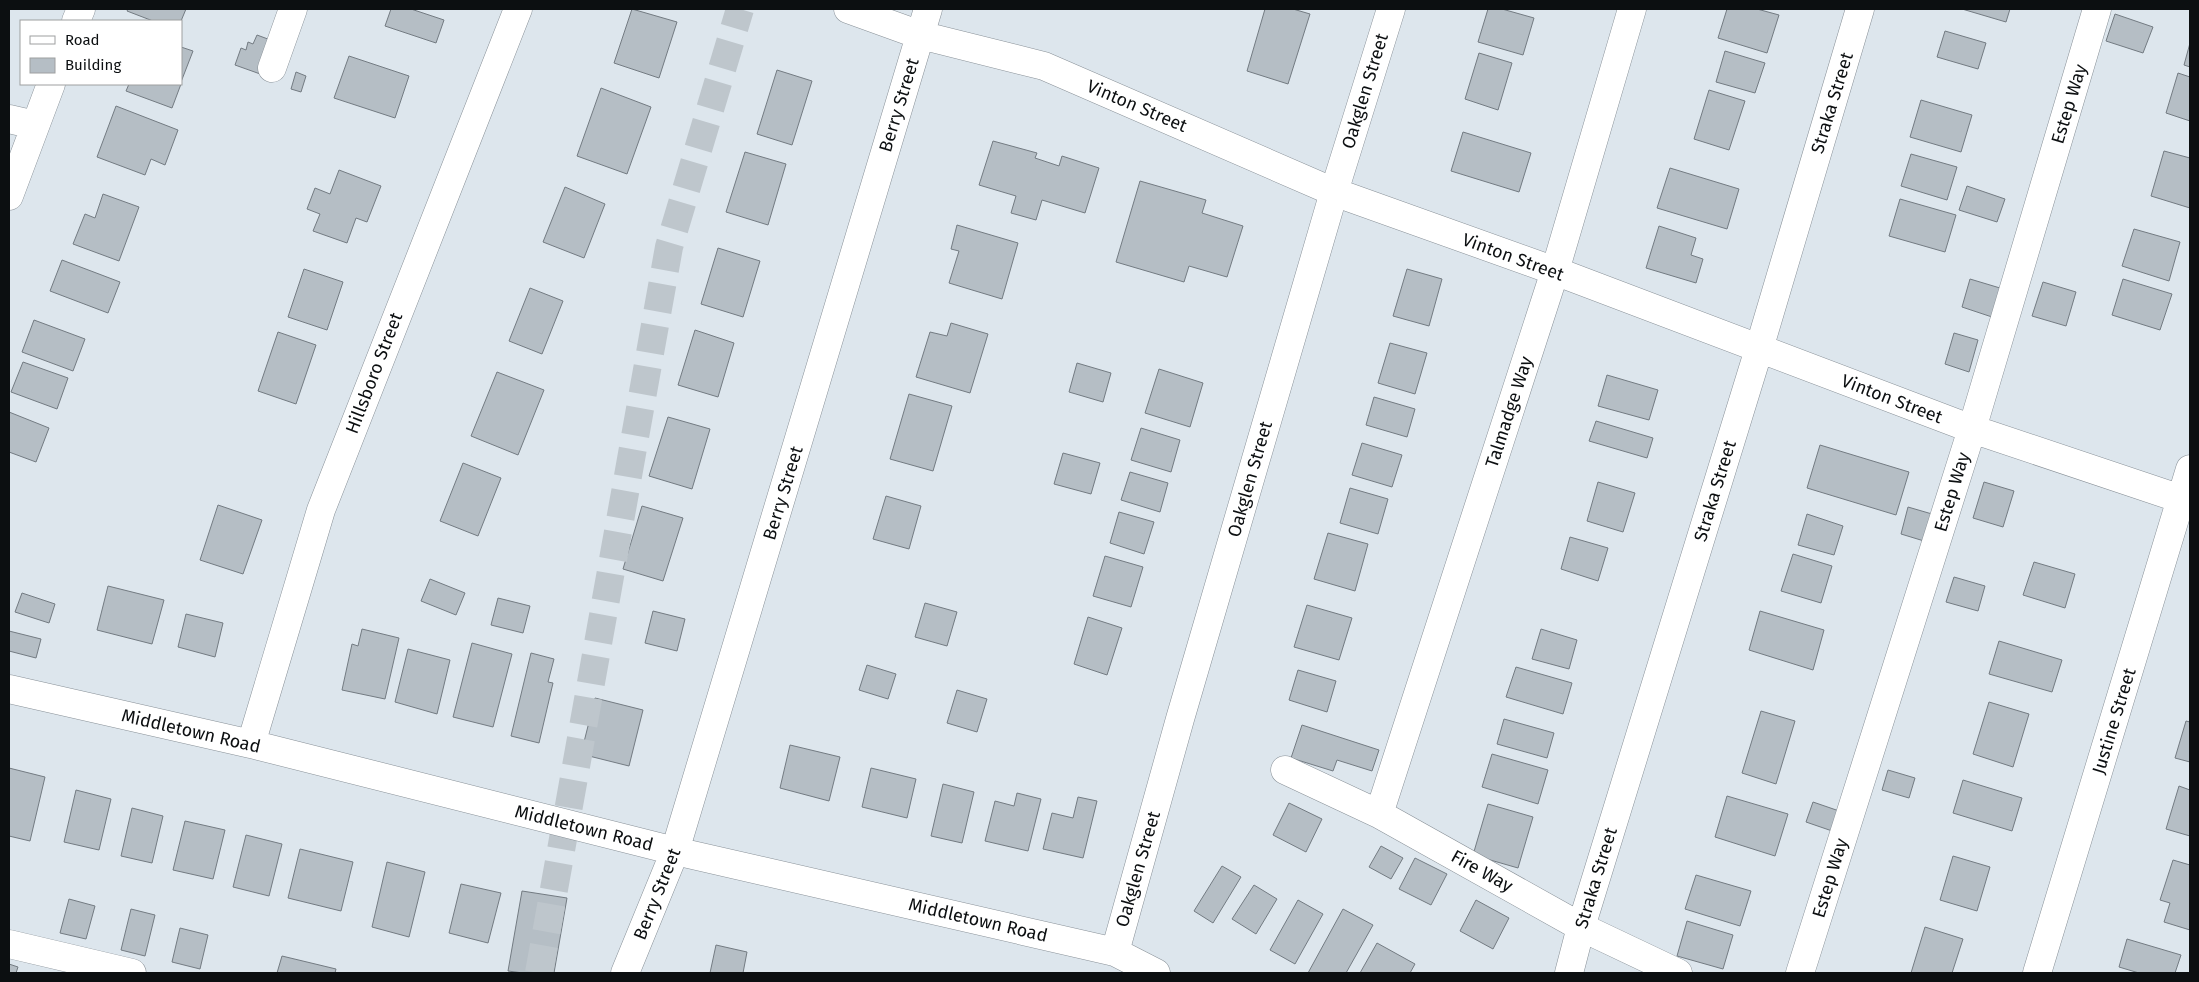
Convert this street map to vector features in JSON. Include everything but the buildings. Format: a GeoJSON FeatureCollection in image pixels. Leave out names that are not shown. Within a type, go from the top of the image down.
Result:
{"type":"FeatureCollection","features":[{"type":"Feature","properties":{"kind":"street"},"geometry":{"type":"LineString","coordinates":[[272,68],[293,9]]}},
{"type":"Feature","properties":{"kind":"street","name":"Hillsboro Street"},"geometry":{"type":"LineString","coordinates":[[251,744],[321,510],[518,9]]}},
{"type":"Feature","properties":{"kind":"street","name":"Vinton Street"},"geometry":{"type":"LineString","coordinates":[[848,9],[920,34],[1044,66],[1334,192],[1554,271],[1972,429],[2181,499]]}},
{"type":"Feature","properties":{"kind":"street","name":"Berry Street"},"geometry":{"type":"LineString","coordinates":[[625,973],[675,851],[928,9]]}},
{"type":"Feature","properties":{"kind":"street","name":"Oakglen Street"},"geometry":{"type":"LineString","coordinates":[[1115,952],[1180,719],[1334,192],[1391,9]]}},
{"type":"Feature","properties":{"kind":"street","name":"Talmadge Way"},"geometry":{"type":"LineString","coordinates":[[1379,814],[1554,271],[1632,9]]}},
{"type":"Feature","properties":{"kind":"street","name":"Straka Street"},"geometry":{"type":"LineString","coordinates":[[1569,973],[1581,926],[1759,349],[1860,9]]}},
{"type":"Feature","properties":{"kind":"street","name":"Estep Way"},"geometry":{"type":"LineString","coordinates":[[1800,973],[1972,429],[2097,9]]}},
{"type":"Feature","properties":{"kind":"street"},"geometry":{"type":"LineString","coordinates":[[9,196],[22,122],[50,85]]}},
{"type":"Feature","properties":{"kind":"street","name":"Justine Street"},"geometry":{"type":"LineString","coordinates":[[2037,973],[2190,469]]}},
{"type":"Feature","properties":{"kind":"street","name":"Middletown Road"},"geometry":{"type":"LineString","coordinates":[[9,689],[251,744],[675,851],[1115,952],[1156,973]]}},
{"type":"Feature","properties":{"kind":"street","name":"Fire Way"},"geometry":{"type":"LineString","coordinates":[[1286,770],[1379,814],[1581,926],[1678,973]]}},
{"type":"Feature","properties":{"kind":"street"},"geometry":{"type":"LineString","coordinates":[[9,944],[132,973]]}},
{"type":"Feature","properties":{"kind":"tunnel"},"geometry":{"type":"LineString","coordinates":[[539,973],[669,247],[740,9]]}}]}
